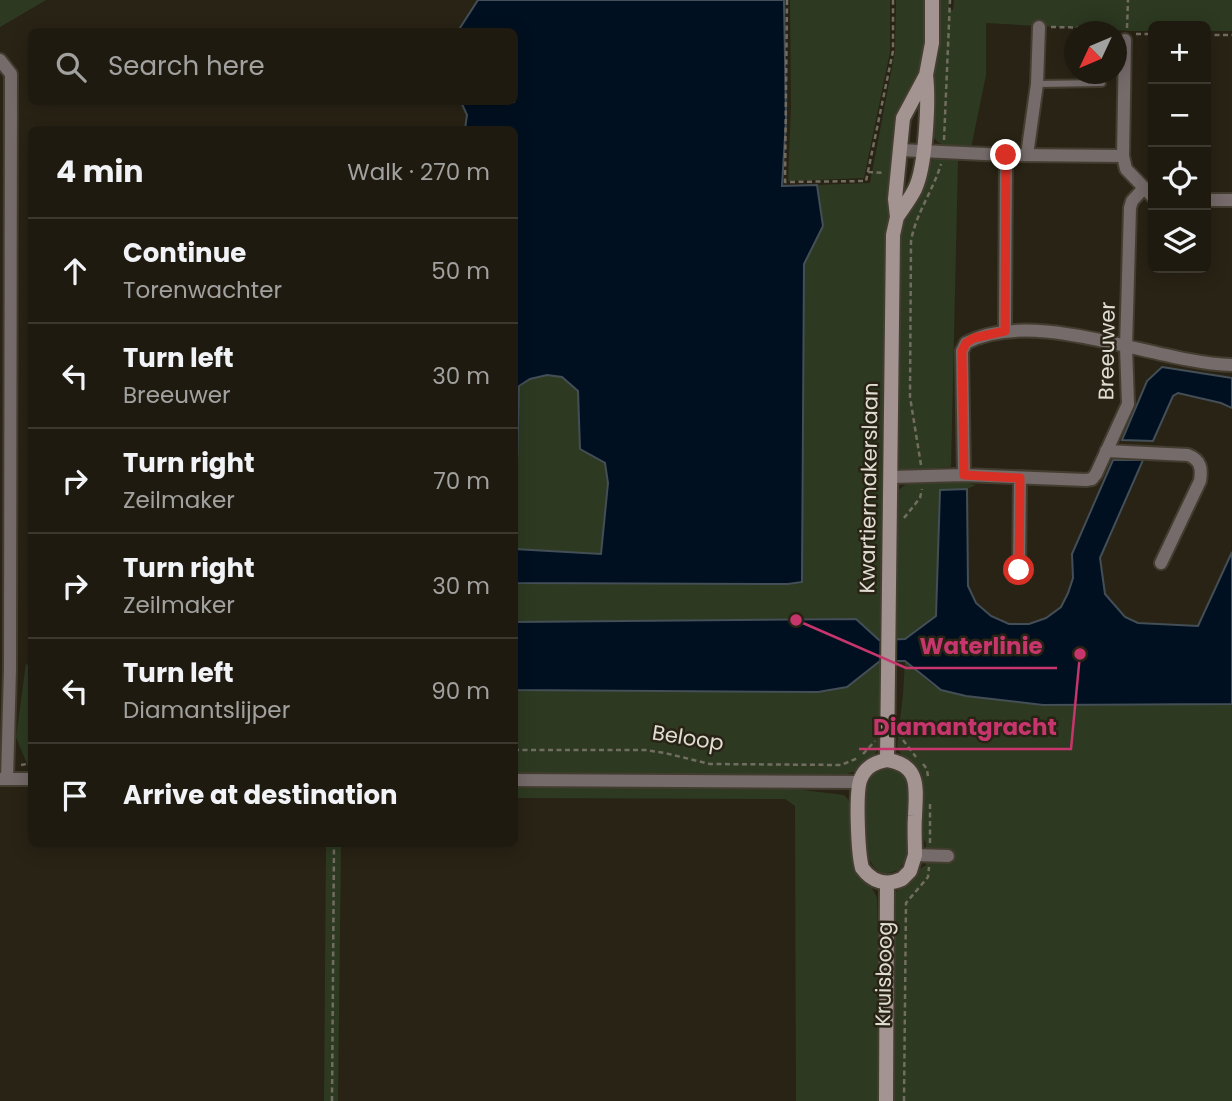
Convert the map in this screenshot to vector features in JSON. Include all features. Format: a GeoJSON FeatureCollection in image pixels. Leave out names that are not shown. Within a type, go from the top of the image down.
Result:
{"type":"FeatureCollection","features":[{"type":"Feature","properties":{"kind":"main road","name":"Kwartiermakerslaan"},"geometry":{"type":"LineString","coordinates":[[897,218],[915,189],[920,173],[928,91],[926,75],[932,43],[932,0]]}},
{"type":"Feature","properties":{"kind":"main road","name":"Kwartiermakerslaan"},"geometry":{"type":"LineString","coordinates":[[887,760],[895,738],[888,636],[894,235],[897,218],[895,199],[903,118],[926,75]]}},
{"type":"Feature","properties":{"kind":"main road"},"geometry":{"type":"LineString","coordinates":[[887,760],[904,765],[914,777],[923,855],[906,876],[887,883],[872,878],[862,867],[859,782],[867,768],[878,761],[887,760]]}},
{"type":"Feature","properties":{"kind":"main road","name":"Kruisboog"},"geometry":{"type":"LineString","coordinates":[[886,1101],[887,883]]}},
{"type":"Feature","properties":{"kind":"street"},"geometry":{"type":"LineString","coordinates":[[1027,155],[1037,84],[1039,27]]}},
{"type":"Feature","properties":{"kind":"street"},"geometry":{"type":"LineString","coordinates":[[0,60],[11,74],[10,669],[4,779],[28,779]]}},
{"type":"Feature","properties":{"kind":"street"},"geometry":{"type":"LineString","coordinates":[[1125,84],[1126,169],[1148,192]]}},
{"type":"Feature","properties":{"kind":"street"},"geometry":{"type":"LineString","coordinates":[[900,150],[1006,155],[1124,156]]}},
{"type":"Feature","properties":{"kind":"street"},"geometry":{"type":"LineString","coordinates":[[1005,331],[1006,155]]}},
{"type":"Feature","properties":{"kind":"street","name":"Breeuwer"},"geometry":{"type":"LineString","coordinates":[[891,477],[964,475],[1092,479],[1128,404],[1126,347],[1130,208],[1132,201],[1148,193]]}},
{"type":"Feature","properties":{"kind":"street"},"geometry":{"type":"LineString","coordinates":[[1211,200],[1232,200]]}},
{"type":"Feature","properties":{"kind":"street"},"geometry":{"type":"LineString","coordinates":[[964,475],[962,351],[966,343],[974,338],[1005,331],[1068,333],[1126,347],[1232,365]]}},
{"type":"Feature","properties":{"kind":"street"},"geometry":{"type":"LineString","coordinates":[[1106,451],[1188,454],[1200,464],[1200,481],[1161,563]]}},
{"type":"Feature","properties":{"kind":"street"},"geometry":{"type":"LineString","coordinates":[[1019,570],[1020,478]]}},
{"type":"Feature","properties":{"kind":"street","name":"Beloop"},"geometry":{"type":"LineString","coordinates":[[518,780],[859,782]]}},
{"type":"Feature","properties":{"kind":"street"},"geometry":{"type":"LineString","coordinates":[[923,855],[948,856]]}},
{"type":"Feature","properties":{"kind":"lane"},"geometry":{"type":"LineString","coordinates":[[1037,84],[1064,84]]}},
{"type":"Feature","properties":{"kind":"lane"},"geometry":{"type":"LineString","coordinates":[[886,1101],[893,1101]]}},
{"type":"Feature","properties":{"kind":"path"},"geometry":{"type":"LineString","coordinates":[[787,0],[785,182],[866,181],[893,51],[893,0]]}},
{"type":"Feature","properties":{"kind":"path","name":"Kwartiermakerslaan"},"geometry":{"type":"LineString","coordinates":[[901,526],[903,519],[920,498],[922,476],[910,397],[911,240],[913,226],[936,181],[944,152],[950,0]]}},
{"type":"Feature","properties":{"kind":"path"},"geometry":{"type":"LineString","coordinates":[[1127,21],[1128,0]]}},
{"type":"Feature","properties":{"kind":"path"},"geometry":{"type":"LineString","coordinates":[[1039,27],[1064,27]]}},
{"type":"Feature","properties":{"kind":"path"},"geometry":{"type":"LineString","coordinates":[[1127,37],[1148,35]]}},
{"type":"Feature","properties":{"kind":"path"},"geometry":{"type":"LineString","coordinates":[[1211,35],[1232,35]]}},
{"type":"Feature","properties":{"kind":"path"},"geometry":{"type":"LineString","coordinates":[[895,738],[927,769],[929,783]]}},
{"type":"Feature","properties":{"kind":"path","name":"Beloop"},"geometry":{"type":"LineString","coordinates":[[518,750],[645,750],[665,752],[710,764],[841,765],[854,761],[874,741],[895,738]]}},
{"type":"Feature","properties":{"kind":"path","name":"Kruisboog"},"geometry":{"type":"LineString","coordinates":[[904,1101],[906,903],[928,877],[923,855],[930,796]]}},
{"type":"Feature","properties":{"kind":"path"},"geometry":{"type":"LineString","coordinates":[[332,1101],[334,847]]}},
{"type":"Feature","properties":{"kind":"green space"},"geometry":{"type":"Polygon","coordinates":[[[0,0],[46,0],[0,27],[0,0]]]}},
{"type":"Feature","properties":{"kind":"green space"},"geometry":{"type":"Polygon","coordinates":[[[790,0],[890,0],[890,52],[864,178],[788,181],[791,107],[790,0]]]}},
{"type":"Feature","properties":{"kind":"green space"},"geometry":{"type":"Polygon","coordinates":[[[896,0],[924,0],[924,40],[920,76],[899,114],[888,229],[879,640],[856,618],[518,623],[518,583],[788,584],[802,581],[804,264],[823,226],[817,185],[870,183],[895,51],[896,0]]]}},
{"type":"Feature","properties":{"kind":"green space"},"geometry":{"type":"Polygon","coordinates":[[[938,0],[949,0],[949,10],[953,10],[954,0],[1232,0],[1232,31],[1211,31],[1211,21],[1148,21],[1148,31],[1127,31],[1127,21],[1064,21],[1064,27],[986,23],[986,75],[971,148],[942,145],[929,132],[938,0]]]}},
{"type":"Feature","properties":{"kind":"green space"},"geometry":{"type":"Polygon","coordinates":[[[935,158],[958,160],[951,467],[899,470],[901,235],[916,183],[935,158]]]}},
{"type":"Feature","properties":{"kind":"green space"},"geometry":{"type":"Polygon","coordinates":[[[547,375],[562,377],[578,391],[580,449],[605,463],[608,483],[602,554],[518,550],[519,386],[530,379],[547,375]]]}},
{"type":"Feature","properties":{"kind":"green space"},"geometry":{"type":"Polygon","coordinates":[[[918,481],[961,481],[976,485],[967,489],[940,490],[936,616],[905,639],[896,639],[897,492],[918,481]]]}},
{"type":"Feature","properties":{"kind":"green space"},"geometry":{"type":"Polygon","coordinates":[[[880,661],[879,746],[874,756],[856,771],[847,774],[518,775],[518,690],[818,692],[847,687],[880,661]]]}},
{"type":"Feature","properties":{"kind":"green space"},"geometry":{"type":"Polygon","coordinates":[[[905,661],[932,685],[966,696],[1043,705],[1232,704],[1232,1101],[890,1101],[895,894],[909,878],[926,865],[926,843],[921,833],[903,758],[897,746],[905,661]]]}},
{"type":"Feature","properties":{"kind":"green space"},"geometry":{"type":"Polygon","coordinates":[[[26,663],[28,767],[16,737],[26,663]]]}},
{"type":"Feature","properties":{"kind":"green space"},"geometry":{"type":"Polygon","coordinates":[[[887,768],[896,770],[904,777],[910,794],[910,850],[899,870],[884,874],[875,868],[869,857],[865,843],[863,811],[869,782],[874,773],[887,768]]]}},
{"type":"Feature","properties":{"kind":"green space"},"geometry":{"type":"Polygon","coordinates":[[[518,786],[787,788],[844,795],[852,809],[854,866],[877,898],[881,1101],[796,1101],[795,806],[785,799],[518,798],[518,786]]]}},
{"type":"Feature","properties":{"kind":"green space"},"geometry":{"type":"Polygon","coordinates":[[[326,847],[341,847],[338,1101],[324,1101],[326,847]]]}},
{"type":"Feature","properties":{"kind":"water"},"geometry":{"type":"Polygon","coordinates":[[[478,0],[784,0],[786,120],[782,186],[817,185],[823,226],[804,264],[802,582],[518,583],[518,549],[601,554],[608,483],[605,463],[580,449],[578,391],[562,377],[547,375],[530,379],[519,386],[518,427],[518,126],[465,126],[467,115],[462,105],[518,105],[518,28],[460,28],[478,0]]]}},
{"type":"Feature","properties":{"kind":"water"},"geometry":{"type":"Polygon","coordinates":[[[1162,367],[1232,378],[1232,408],[1178,393],[1173,396],[1153,441],[1122,440],[1147,381],[1162,367]]]}},
{"type":"Feature","properties":{"kind":"water"},"geometry":{"type":"Polygon","coordinates":[[[1113,460],[1143,460],[1100,558],[1105,594],[1125,617],[1138,623],[1198,626],[1232,552],[1232,704],[1043,705],[966,696],[941,690],[905,661],[880,661],[847,687],[818,692],[518,690],[518,622],[856,619],[879,640],[905,639],[936,616],[940,490],[967,489],[968,586],[976,603],[991,616],[1009,624],[1029,624],[1046,618],[1061,607],[1073,578],[1072,554],[1113,460]]]}},
{"type":"Feature","properties":{"kind":"place","name":"Waterlinie"},"geometry":{"type":"Point","coordinates":[796,620]}},
{"type":"Feature","properties":{"kind":"place","name":"Diamantgracht"},"geometry":{"type":"Point","coordinates":[1080,654]}},
{"type":"Feature","properties":{"kind":"route"},"geometry":{"type":"LineString","coordinates":[[1006,155],[1005,331],[974,338],[966,343],[962,351],[964,475],[1020,478],[1019,570]]}}]}
